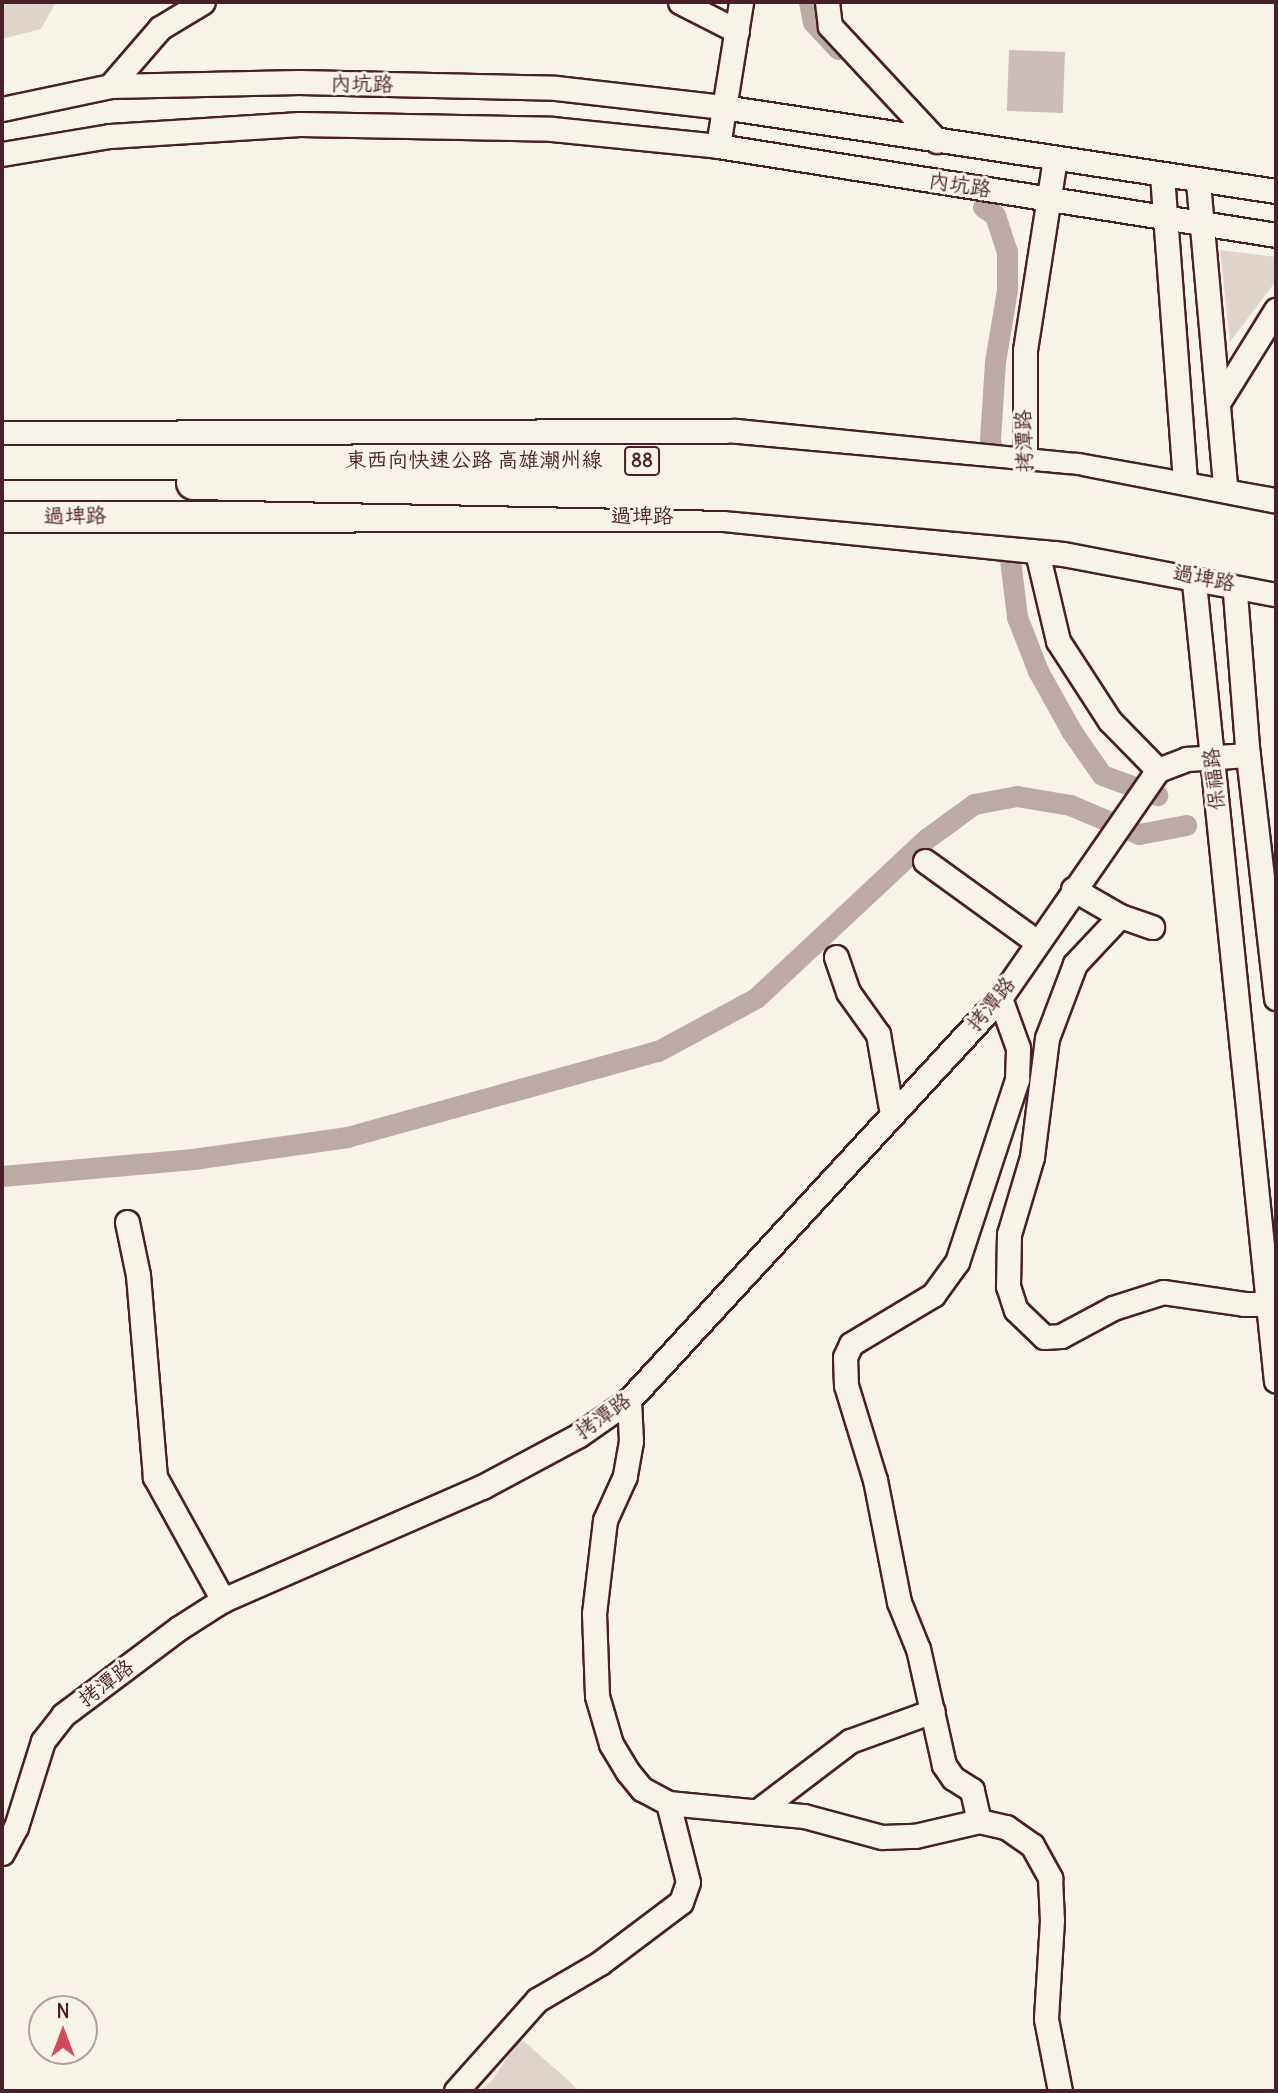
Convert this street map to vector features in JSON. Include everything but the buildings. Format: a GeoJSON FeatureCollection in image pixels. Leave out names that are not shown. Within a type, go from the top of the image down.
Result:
{"type":"FeatureCollection","features":[{"type":"Feature","properties":{"kind":"highway","name":"東西向快速公路 高雄潮州線"},"geometry":{"type":"LineString","coordinates":[[2,462],[732,461],[1073,492],[1276,532]]}},
{"type":"Feature","properties":{"kind":"highway","name":"東西向快速公路 高雄潮州線"},"geometry":{"type":"LineString","coordinates":[[2,485],[180,482],[728,493],[1068,524],[1276,564]]}},
{"type":"Feature","properties":{"kind":"main road"},"geometry":{"type":"LineString","coordinates":[[2,437],[736,435],[1016,463],[1276,504]]}},
{"type":"Feature","properties":{"kind":"main road","name":"過埤路"},"geometry":{"type":"LineString","coordinates":[[2,517],[725,516],[1030,548],[1276,591]]}},
{"type":"Feature","properties":{"kind":"street"},"geometry":{"type":"LineString","coordinates":[[110,86],[160,28],[203,2]]}},
{"type":"Feature","properties":{"kind":"street"},"geometry":{"type":"LineString","coordinates":[[680,2],[737,31]]}},
{"type":"Feature","properties":{"kind":"street"},"geometry":{"type":"LineString","coordinates":[[718,146],[741,2]]}},
{"type":"Feature","properties":{"kind":"street","name":"內坑路"},"geometry":{"type":"LineString","coordinates":[[827,2],[830,26],[937,141]]}},
{"type":"Feature","properties":{"kind":"street","name":"內坑路"},"geometry":{"type":"LineString","coordinates":[[2,109],[110,86],[299,82],[556,88],[723,107],[1198,182],[1276,191]]}},
{"type":"Feature","properties":{"kind":"street","name":"內坑路"},"geometry":{"type":"LineString","coordinates":[[2,155],[110,136],[300,124],[552,129],[718,146],[1276,235]]}},
{"type":"Feature","properties":{"kind":"street","name":"拷潭路"},"geometry":{"type":"LineString","coordinates":[[2,1853],[16,1827],[43,1741],[63,1715],[223,1600],[482,1487],[579,1435],[629,1400],[1000,998],[1154,774],[1110,721],[1058,641],[1030,548],[1016,463],[1025,350],[1055,159]]}},
{"type":"Feature","properties":{"kind":"street","name":"保福路"},"geometry":{"type":"LineString","coordinates":[[1162,175],[1193,575],[1272,1305],[1276,1381]]}},
{"type":"Feature","properties":{"kind":"street","name":"保福路"},"geometry":{"type":"LineString","coordinates":[[1198,182],[1248,755],[1266,820],[1276,998]]}},
{"type":"Feature","properties":{"kind":"street"},"geometry":{"type":"LineString","coordinates":[[1217,403],[1276,310]]}},
{"type":"Feature","properties":{"kind":"street"},"geometry":{"type":"LineString","coordinates":[[1154,774],[1187,759],[1248,755]]}},
{"type":"Feature","properties":{"kind":"street"},"geometry":{"type":"LineString","coordinates":[[925,861],[1037,942]]}},
{"type":"Feature","properties":{"kind":"street"},"geometry":{"type":"LineString","coordinates":[[1073,890],[1120,916],[1152,927]]}},
{"type":"Feature","properties":{"kind":"street"},"geometry":{"type":"LineString","coordinates":[[1120,916],[1075,964],[1047,1038],[1032,1157],[1009,1234],[1006,1268],[1011,1298],[1028,1325],[1044,1337],[1061,1336],[1113,1308],[1163,1292],[1272,1305]]}},
{"type":"Feature","properties":{"kind":"street"},"geometry":{"type":"LineString","coordinates":[[836,957],[848,992],[878,1034],[892,1114]]}},
{"type":"Feature","properties":{"kind":"street"},"geometry":{"type":"LineString","coordinates":[[979,1821],[972,1790],[953,1778],[944,1765],[918,1649],[900,1602],[875,1480],[846,1385],[845,1357],[851,1344],[933,1295],[957,1262],[1017,1079],[1018,1048],[1000,998]]}},
{"type":"Feature","properties":{"kind":"street"},"geometry":{"type":"LineString","coordinates":[[127,1222],[138,1275],[155,1477],[223,1600]]}},
{"type":"Feature","properties":{"kind":"street"},"geometry":{"type":"LineString","coordinates":[[629,1400],[631,1441],[625,1476],[605,1520],[595,1581],[597,1696],[611,1744],[628,1772],[642,1789],[668,1803],[759,1810],[883,1837],[915,1836],[979,1821],[1006,1827],[1032,1845],[1050,1878],[1052,1920],[1046,2019],[1060,2091]]}},
{"type":"Feature","properties":{"kind":"street"},"geometry":{"type":"LineString","coordinates":[[759,1810],[850,1741],[933,1711]]}},
{"type":"Feature","properties":{"kind":"street"},"geometry":{"type":"LineString","coordinates":[[456,2091],[498,2039],[537,2000],[600,1963],[681,1902],[688,1882],[668,1803]]}},
{"type":"Feature","properties":{"kind":"shaded area"},"geometry":{"type":"Polygon","coordinates":[[[2,2],[56,2],[41,29],[2,39],[2,2]]]}},
{"type":"Feature","properties":{"kind":"shaded area"},"geometry":{"type":"Polygon","coordinates":[[[1220,250],[1276,257],[1276,281],[1230,342],[1220,250]]]}},
{"type":"Feature","properties":{"kind":"shaded area"},"geometry":{"type":"Polygon","coordinates":[[[520,2038],[579,2091],[479,2091],[491,2082],[520,2038]]]}},
{"type":"Feature","properties":{"kind":"waterway"},"geometry":{"type":"LineString","coordinates":[[809,2],[813,22],[838,49]]}},
{"type":"Feature","properties":{"kind":"waterway"},"geometry":{"type":"LineString","coordinates":[[983,207],[995,215],[1007,251],[1007,290],[995,362],[990,439],[996,472]]}},
{"type":"Feature","properties":{"kind":"waterway"},"geometry":{"type":"LineString","coordinates":[[1007,535],[1017,617],[1038,671],[1072,732],[1102,775],[1157,795]]}},
{"type":"Feature","properties":{"kind":"waterway"},"geometry":{"type":"LineString","coordinates":[[2,1176],[193,1159],[347,1137],[658,1051],[756,998],[926,839],[974,804],[1017,796],[1070,805],[1139,834],[1186,825]]}}]}
